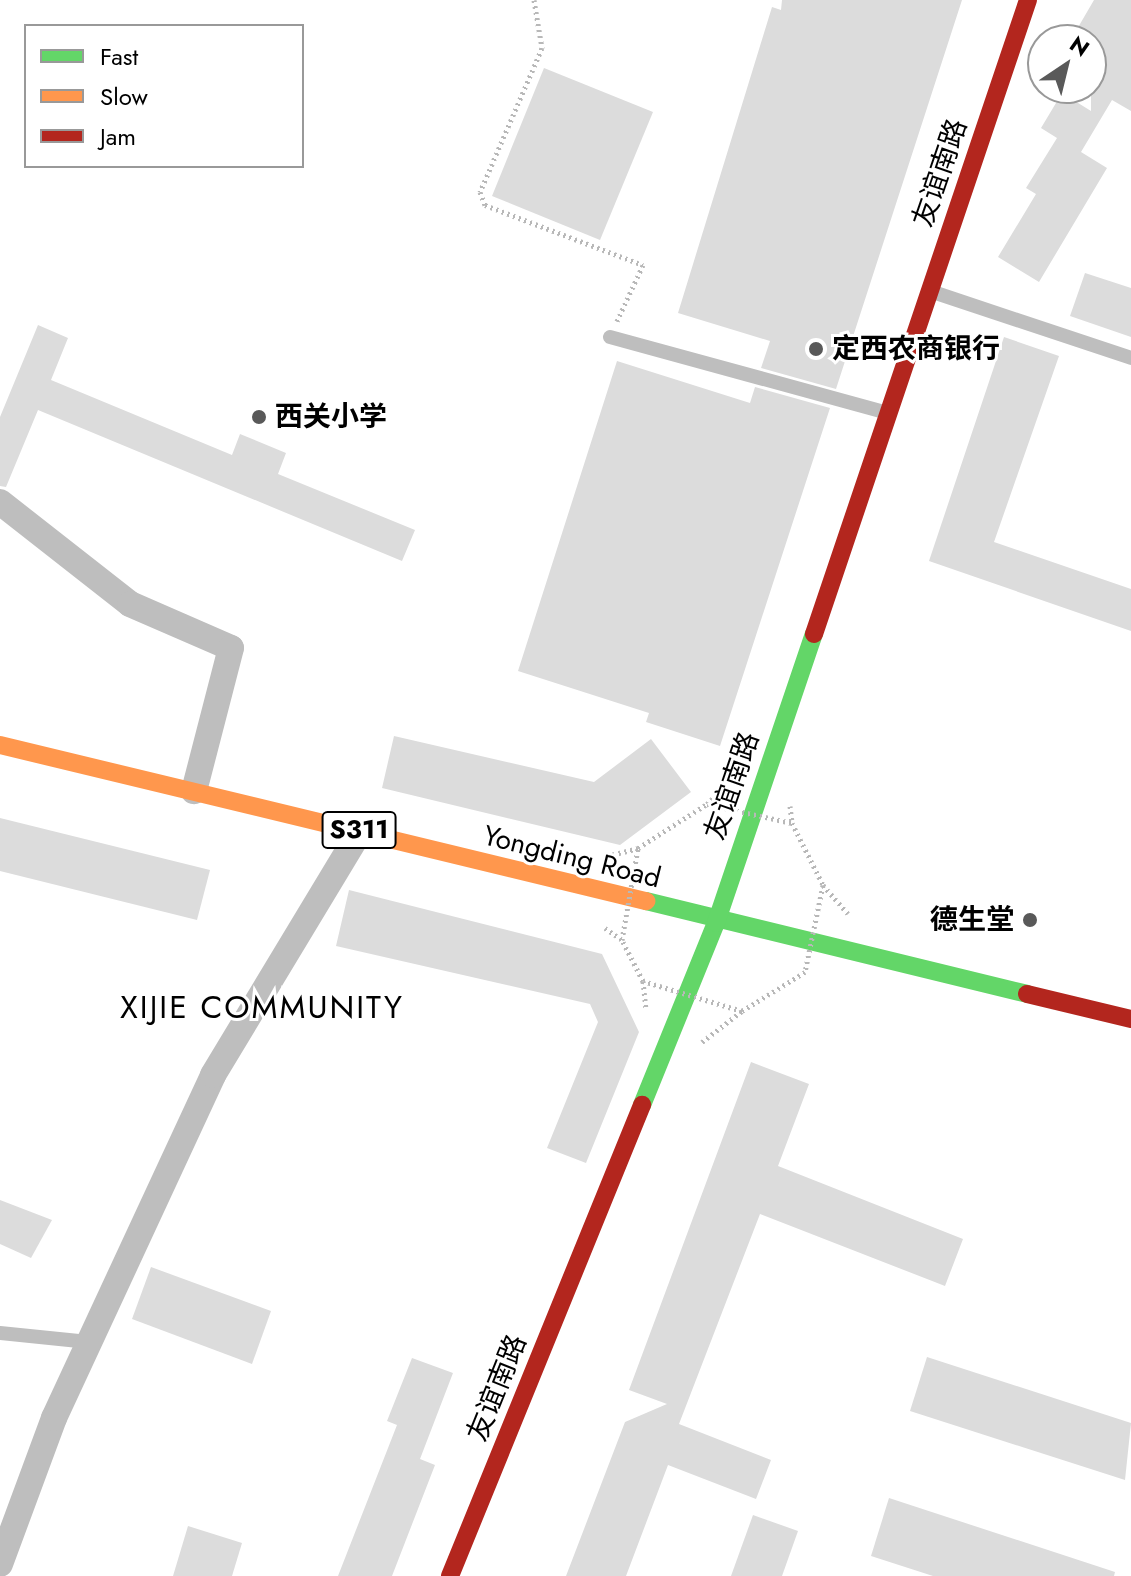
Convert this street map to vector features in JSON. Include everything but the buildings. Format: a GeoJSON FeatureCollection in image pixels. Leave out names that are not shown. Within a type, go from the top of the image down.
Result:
{"type":"FeatureCollection","features":[{"type":"Feature","properties":{"kind":"main road","name":"友谊南路"},"geometry":{"type":"LineString","coordinates":[[450,1576],[716,923],[1028,0]]}},
{"type":"Feature","properties":{"kind":"main road","name":"Yongding Road"},"geometry":{"type":"LineString","coordinates":[[0,745],[360,831],[716,923],[1131,1019]]}},
{"type":"Feature","properties":{"kind":"street"},"geometry":{"type":"LineString","coordinates":[[0,502],[130,604],[231,648],[194,791]]}},
{"type":"Feature","properties":{"kind":"street"},"geometry":{"type":"LineString","coordinates":[[0,1564],[89,1342],[213,1075],[360,831]]}},
{"type":"Feature","properties":{"kind":"lane"},"geometry":{"type":"LineString","coordinates":[[929,291],[1131,358]]}},
{"type":"Feature","properties":{"kind":"lane"},"geometry":{"type":"LineString","coordinates":[[610,337],[888,413]]}},
{"type":"Feature","properties":{"kind":"lane"},"geometry":{"type":"LineString","coordinates":[[0,1333],[89,1342]]}},
{"type":"Feature","properties":{"kind":"path"},"geometry":{"type":"LineString","coordinates":[[534,0],[542,48],[480,192],[485,205],[643,265],[610,337]]}},
{"type":"Feature","properties":{"kind":"path"},"geometry":{"type":"LineString","coordinates":[[707,804],[792,823],[823,885],[805,972],[742,1011],[643,981],[622,940],[638,848],[707,804]]}},
{"type":"Feature","properties":{"kind":"traffic: fast"},"geometry":{"type":"LineString","coordinates":[[642,1105],[716,923],[814,634]]}},
{"type":"Feature","properties":{"kind":"traffic: fast"},"geometry":{"type":"LineString","coordinates":[[646,901],[1027,994]]}},
{"type":"Feature","properties":{"kind":"traffic: slow"},"geometry":{"type":"LineString","coordinates":[[0,745],[646,901]]}},
{"type":"Feature","properties":{"kind":"traffic: jam"},"geometry":{"type":"LineString","coordinates":[[814,634],[1028,0]]}},
{"type":"Feature","properties":{"kind":"traffic: jam"},"geometry":{"type":"LineString","coordinates":[[1027,994],[1131,1019]]}},
{"type":"Feature","properties":{"kind":"traffic: jam"},"geometry":{"type":"LineString","coordinates":[[450,1576],[642,1105]]}},
{"type":"Feature","properties":{"kind":"place","name":"定西农商银行"},"geometry":{"type":"Point","coordinates":[816,349]}},
{"type":"Feature","properties":{"kind":"place","name":"西关小学"},"geometry":{"type":"Point","coordinates":[259,417]}},
{"type":"Feature","properties":{"kind":"place","name":"德生堂"},"geometry":{"type":"Point","coordinates":[1030,920]}},
{"type":"Feature","properties":{"kind":"district","name":"XIJIE COMMUNITY"},"geometry":{"type":"Point","coordinates":[262,1007]}}]}
